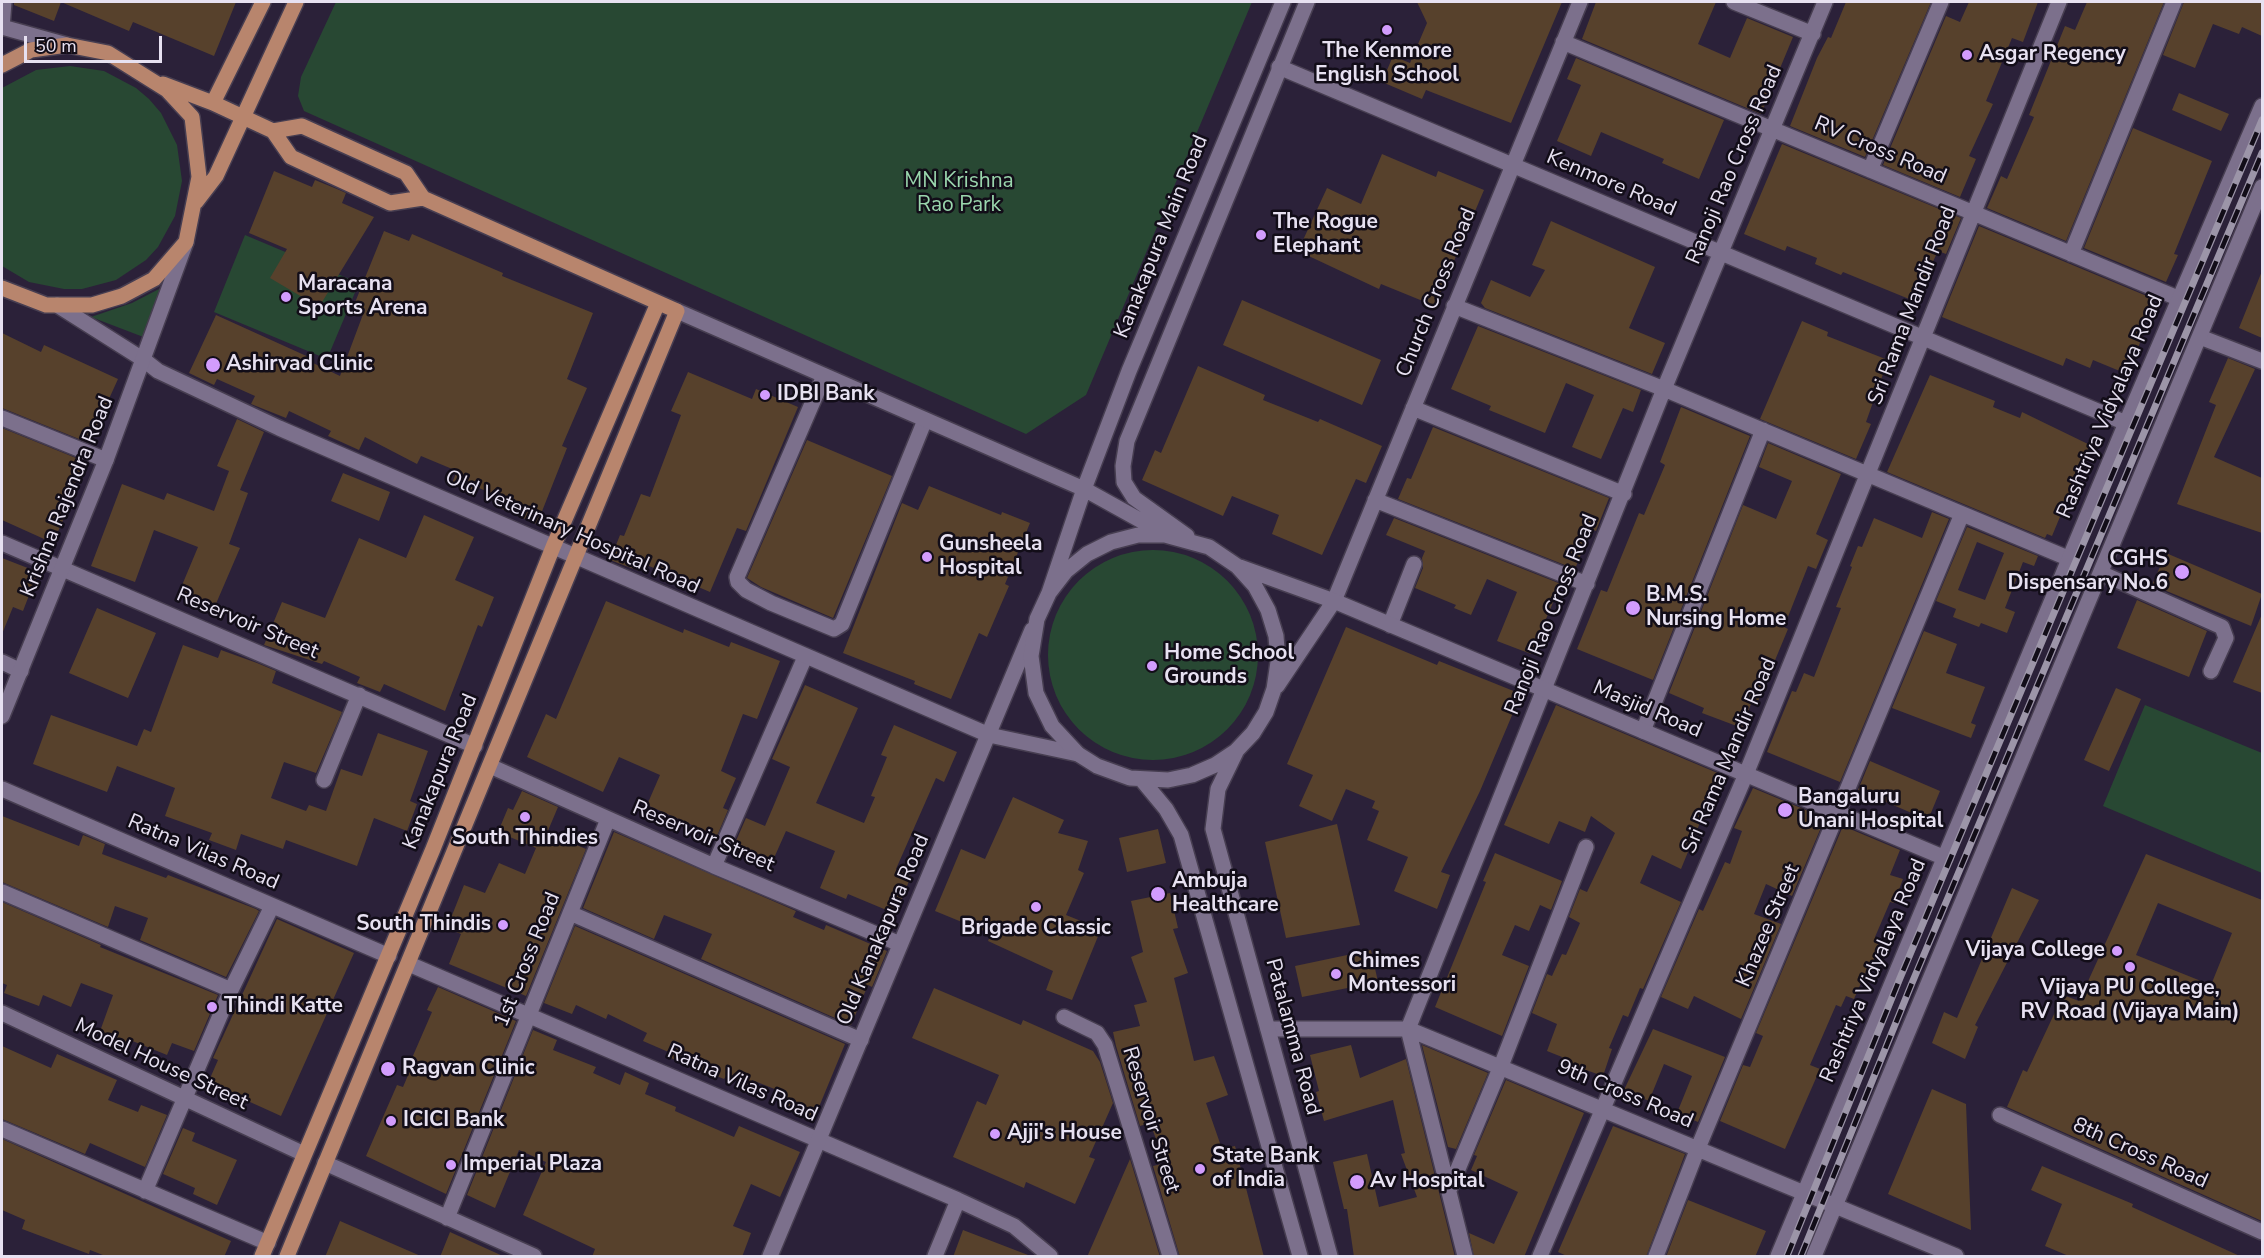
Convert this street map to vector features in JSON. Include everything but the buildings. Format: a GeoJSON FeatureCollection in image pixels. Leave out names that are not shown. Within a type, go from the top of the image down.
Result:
{"type":"FeatureCollection","features":[{"type":"Feature","properties":{"kind":"main road"},"geometry":{"type":"LineString","coordinates":[[213,103],[263,2]]}},
{"type":"Feature","properties":{"kind":"main road"},"geometry":{"type":"LineString","coordinates":[[195,204],[216,176],[296,2]]}},
{"type":"Feature","properties":{"kind":"main road"},"geometry":{"type":"LineString","coordinates":[[2,65],[31,50],[67,45],[108,53],[167,90],[192,117],[199,177],[186,242],[154,279],[122,296],[92,305],[46,305],[2,288]]}},
{"type":"Feature","properties":{"kind":"main road"},"geometry":{"type":"LineString","coordinates":[[149,79],[213,103],[273,131],[291,157],[390,203],[423,198]]}},
{"type":"Feature","properties":{"kind":"main road"},"geometry":{"type":"LineString","coordinates":[[273,131],[302,126],[406,173],[423,198],[676,311]]}},
{"type":"Feature","properties":{"kind":"main road","name":"Kanakapura Road"},"geometry":{"type":"LineString","coordinates":[[265,1250],[475,746],[553,547],[658,303]]}},
{"type":"Feature","properties":{"kind":"main road","name":"Kanakapura Road"},"geometry":{"type":"LineString","coordinates":[[287,1257],[676,311]]}},
{"type":"Feature","properties":{"kind":"street"},"geometry":{"type":"LineString","coordinates":[[4,2],[2,28],[67,45]]}},
{"type":"Feature","properties":{"kind":"street","name":"Kanakapura Main Road"},"geometry":{"type":"LineString","coordinates":[[1049,593],[1084,489],[1130,371],[1283,2]]}},
{"type":"Feature","properties":{"kind":"street"},"geometry":{"type":"LineString","coordinates":[[1193,541],[1134,498],[1125,482],[1123,466],[1127,441],[1306,2]]}},
{"type":"Feature","properties":{"kind":"street","name":"Church Cross Road"},"geometry":{"type":"LineString","coordinates":[[1274,689],[1334,601],[1580,2]]}},
{"type":"Feature","properties":{"kind":"street"},"geometry":{"type":"LineString","coordinates":[[1734,2],[1813,34]]}},
{"type":"Feature","properties":{"kind":"street","name":"Ranoji Rao Cross Road"},"geometry":{"type":"LineString","coordinates":[[1408,1029],[1624,494],[1664,389],[1825,2]]}},
{"type":"Feature","properties":{"kind":"street"},"geometry":{"type":"LineString","coordinates":[[1870,170],[1941,2]]}},
{"type":"Feature","properties":{"kind":"street","name":"Sri Rama Mandir Road"},"geometry":{"type":"LineString","coordinates":[[1540,1257],[1746,774],[2059,2]]}},
{"type":"Feature","properties":{"kind":"street"},"geometry":{"type":"LineString","coordinates":[[2071,254],[2174,2]]}},
{"type":"Feature","properties":{"kind":"street","name":"RV Cross Road"},"geometry":{"type":"LineString","coordinates":[[1563,42],[2180,299]]}},
{"type":"Feature","properties":{"kind":"street","name":"Kenmore Road"},"geometry":{"type":"LineString","coordinates":[[1279,67],[2126,423]]}},
{"type":"Feature","properties":{"kind":"street","name":"Rashtriya Vidyalaya Road"},"geometry":{"type":"LineString","coordinates":[[1778,1257],[2126,423],[2262,106]]}},
{"type":"Feature","properties":{"kind":"street"},"geometry":{"type":"LineString","coordinates":[[1814,1257],[2262,187]]}},
{"type":"Feature","properties":{"kind":"street","name":"Krishna Rajendra Road"},"geometry":{"type":"LineString","coordinates":[[2,716],[106,460],[186,242]]}},
{"type":"Feature","properties":{"kind":"street","name":"Old Veterinary Hospital Road"},"geometry":{"type":"LineString","coordinates":[[57,305],[158,371],[279,428],[988,735],[1078,754]]}},
{"type":"Feature","properties":{"kind":"street"},"geometry":{"type":"LineString","coordinates":[[1454,306],[1664,389],[2070,558]]}},
{"type":"Feature","properties":{"kind":"street"},"geometry":{"type":"LineString","coordinates":[[676,311],[1084,489],[1165,535]]}},
{"type":"Feature","properties":{"kind":"street"},"geometry":{"type":"LineString","coordinates":[[2200,337],[2262,361]]}},
{"type":"Feature","properties":{"kind":"street"},"geometry":{"type":"LineString","coordinates":[[824,376],[737,577],[738,582],[746,590],[771,603],[834,630],[842,624],[925,420]]}},
{"type":"Feature","properties":{"kind":"street"},"geometry":{"type":"LineString","coordinates":[[1413,408],[1624,494]]}},
{"type":"Feature","properties":{"kind":"street"},"geometry":{"type":"LineString","coordinates":[[2,418],[106,460]]}},
{"type":"Feature","properties":{"kind":"street"},"geometry":{"type":"LineString","coordinates":[[1643,731],[1764,430]]}},
{"type":"Feature","properties":{"kind":"street"},"geometry":{"type":"LineString","coordinates":[[1375,500],[1587,584]]}},
{"type":"Feature","properties":{"kind":"street","name":"Khazee Street"},"geometry":{"type":"LineString","coordinates":[[1656,1257],[1698,1148],[1962,514]]}},
{"type":"Feature","properties":{"kind":"street"},"geometry":{"type":"LineString","coordinates":[[1138,535],[1165,535],[1209,547],[1237,566],[1260,594],[1268,610],[1276,636],[1278,662],[1274,689],[1266,712],[1253,733],[1236,751],[1215,765],[1192,775],[1168,780],[1142,780],[1118,775],[1078,754],[1052,726],[1036,693],[1031,656],[1037,619],[1049,593],[1066,571],[1095,550],[1111,542],[1138,535]]}},
{"type":"Feature","properties":{"kind":"street","name":"Reservoir Street"},"geometry":{"type":"LineString","coordinates":[[2,543],[475,746]]}},
{"type":"Feature","properties":{"kind":"street"},"geometry":{"type":"LineString","coordinates":[[1390,625],[1414,564]]}},
{"type":"Feature","properties":{"kind":"street","name":"Masjid Road"},"geometry":{"type":"LineString","coordinates":[[1237,566],[1334,601],[1945,858]]}},
{"type":"Feature","properties":{"kind":"street"},"geometry":{"type":"LineString","coordinates":[[2101,573],[2222,627],[2226,638],[2211,670]]}},
{"type":"Feature","properties":{"kind":"street","name":"Old Kanakapura Road"},"geometry":{"type":"LineString","coordinates":[[770,1257],[817,1140],[1037,619]]}},
{"type":"Feature","properties":{"kind":"street"},"geometry":{"type":"LineString","coordinates":[[714,866],[805,657]]}},
{"type":"Feature","properties":{"kind":"street"},"geometry":{"type":"LineString","coordinates":[[2,662],[21,671]]}},
{"type":"Feature","properties":{"kind":"street"},"geometry":{"type":"LineString","coordinates":[[324,780],[359,695]]}},
{"type":"Feature","properties":{"kind":"street","name":"Patalamma Road"},"geometry":{"type":"LineString","coordinates":[[1236,751],[1218,789],[1213,829],[1330,1257]]}},
{"type":"Feature","properties":{"kind":"street","name":"Reservoir Street"},"geometry":{"type":"LineString","coordinates":[[490,766],[714,866],[900,944]]}},
{"type":"Feature","properties":{"kind":"street"},"geometry":{"type":"LineString","coordinates":[[1142,780],[1166,809],[1181,835],[1300,1257]]}},
{"type":"Feature","properties":{"kind":"street","name":"Ratna Vilas Road"},"geometry":{"type":"LineString","coordinates":[[2,789],[388,956]]}},
{"type":"Feature","properties":{"kind":"street","name":"1st Cross Road"},"geometry":{"type":"LineString","coordinates":[[447,1218],[608,819]]}},
{"type":"Feature","properties":{"kind":"street"},"geometry":{"type":"LineString","coordinates":[[1450,1188],[1501,1066],[1586,847]]}},
{"type":"Feature","properties":{"kind":"street"},"geometry":{"type":"LineString","coordinates":[[2,892],[231,990]]}},
{"type":"Feature","properties":{"kind":"street"},"geometry":{"type":"LineString","coordinates":[[145,1191],[186,1100],[231,990],[272,906]]}},
{"type":"Feature","properties":{"kind":"street"},"geometry":{"type":"LineString","coordinates":[[570,913],[861,1040]]}},
{"type":"Feature","properties":{"kind":"street","name":"Ratna Vilas Road"},"geometry":{"type":"LineString","coordinates":[[409,964],[530,1014],[958,1200],[1014,1226],[1050,1257]]}},
{"type":"Feature","properties":{"kind":"street","name":"Model House Street"},"geometry":{"type":"LineString","coordinates":[[2,1013],[304,1154]]}},
{"type":"Feature","properties":{"kind":"street","name":"Reservoir Street"},"geometry":{"type":"LineString","coordinates":[[1064,1017],[1097,1033],[1104,1045],[1170,1257]]}},
{"type":"Feature","properties":{"kind":"street","name":"9th Cross Road"},"geometry":{"type":"LineString","coordinates":[[1268,1029],[1408,1029],[1956,1257]]}},
{"type":"Feature","properties":{"kind":"street"},"geometry":{"type":"LineString","coordinates":[[1408,1029],[1466,1257]]}},
{"type":"Feature","properties":{"kind":"street","name":"8th Cross Road"},"geometry":{"type":"LineString","coordinates":[[2000,1115],[2262,1232]]}},
{"type":"Feature","properties":{"kind":"street"},"geometry":{"type":"LineString","coordinates":[[2,1130],[145,1191],[265,1250]]}},
{"type":"Feature","properties":{"kind":"street"},"geometry":{"type":"LineString","coordinates":[[325,1163],[534,1257]]}},
{"type":"Feature","properties":{"kind":"street"},"geometry":{"type":"LineString","coordinates":[[935,1257],[958,1200]]}},
{"type":"Feature","properties":{"kind":"green space","name":"MN Krishna Rao Park"},"geometry":{"type":"Polygon","coordinates":[[[336,2],[1252,2],[1086,395],[1026,434],[304,111],[298,96],[301,77],[336,2]]]}},
{"type":"Feature","properties":{"kind":"green space"},"geometry":{"type":"Polygon","coordinates":[[[70,66],[104,71],[136,88],[149,99],[161,113],[177,145],[182,181],[175,216],[158,247],[146,260],[116,280],[82,289],[64,289],[29,282],[2,266],[2,88],[36,70],[70,66]]]}},
{"type":"Feature","properties":{"kind":"green space","name":"Maracana Sports Arena"},"geometry":{"type":"Polygon","coordinates":[[[245,235],[359,283],[327,359],[214,312],[245,235]]]}},
{"type":"Feature","properties":{"kind":"green space"},"geometry":{"type":"Polygon","coordinates":[[[161,288],[146,338],[91,317],[132,303],[161,288]]]}},
{"type":"Feature","properties":{"kind":"green space","name":"Home School Grounds"},"geometry":{"type":"Polygon","coordinates":[[[1143,550],[1163,550],[1184,554],[1203,562],[1234,588],[1246,605],[1254,624],[1258,655],[1254,686],[1246,705],[1220,736],[1203,748],[1184,756],[1163,760],[1143,760],[1122,756],[1103,748],[1072,722],[1060,705],[1052,686],[1048,665],[1048,645],[1052,624],[1060,605],[1086,574],[1103,562],[1122,554],[1143,550]]]}},
{"type":"Feature","properties":{"kind":"green space"},"geometry":{"type":"Polygon","coordinates":[[[2145,705],[2262,753],[2262,873],[2103,806],[2145,705]]]}},
{"type":"Feature","properties":{"kind":"railway"},"geometry":{"type":"LineString","coordinates":[[1787,1256],[1900,978],[2262,120]]}},
{"type":"Feature","properties":{"kind":"railway"},"geometry":{"type":"LineString","coordinates":[[1801,1256],[1912,983],[2262,153]]}},
{"type":"Feature","properties":{"kind":"place","name":"The Kenmore English School"},"geometry":{"type":"Point","coordinates":[1387,30]}},
{"type":"Feature","properties":{"kind":"place","name":"Asgar Regency"},"geometry":{"type":"Point","coordinates":[1967,55]}},
{"type":"Feature","properties":{"kind":"place","name":"The Rogue Elephant"},"geometry":{"type":"Point","coordinates":[1261,235]}},
{"type":"Feature","properties":{"kind":"place","name":"Maracana Sports Arena"},"geometry":{"type":"Point","coordinates":[286,297]}},
{"type":"Feature","properties":{"kind":"place","name":"Ashirvad Clinic"},"geometry":{"type":"Point","coordinates":[213,365]}},
{"type":"Feature","properties":{"kind":"place","name":"IDBI Bank"},"geometry":{"type":"Point","coordinates":[765,395]}},
{"type":"Feature","properties":{"kind":"place","name":"Gunsheela Hospital"},"geometry":{"type":"Point","coordinates":[927,557]}},
{"type":"Feature","properties":{"kind":"place","name":"CGHS Dispensary No.6"},"geometry":{"type":"Point","coordinates":[2182,572]}},
{"type":"Feature","properties":{"kind":"place","name":"B.M.S. Nursing Home"},"geometry":{"type":"Point","coordinates":[1633,608]}},
{"type":"Feature","properties":{"kind":"place","name":"Home School Grounds"},"geometry":{"type":"Point","coordinates":[1152,666]}},
{"type":"Feature","properties":{"kind":"place","name":"Bangaluru Unani Hospital"},"geometry":{"type":"Point","coordinates":[1785,810]}},
{"type":"Feature","properties":{"kind":"place","name":"South Thindies"},"geometry":{"type":"Point","coordinates":[525,817]}},
{"type":"Feature","properties":{"kind":"place","name":"Ambuja Healthcare"},"geometry":{"type":"Point","coordinates":[1158,894]}},
{"type":"Feature","properties":{"kind":"place","name":"Brigade Classic"},"geometry":{"type":"Point","coordinates":[1036,907]}},
{"type":"Feature","properties":{"kind":"place","name":"South Thindis"},"geometry":{"type":"Point","coordinates":[503,925]}},
{"type":"Feature","properties":{"kind":"place","name":"Vijaya College"},"geometry":{"type":"Point","coordinates":[2117,951]}},
{"type":"Feature","properties":{"kind":"place","name":"Vijaya PU College, RV Road (Vijaya Main)"},"geometry":{"type":"Point","coordinates":[2130,967]}},
{"type":"Feature","properties":{"kind":"place","name":"Chimes Montessori"},"geometry":{"type":"Point","coordinates":[1336,974]}},
{"type":"Feature","properties":{"kind":"place","name":"Thindi Katte"},"geometry":{"type":"Point","coordinates":[212,1007]}},
{"type":"Feature","properties":{"kind":"place","name":"Ragvan Clinic"},"geometry":{"type":"Point","coordinates":[388,1069]}},
{"type":"Feature","properties":{"kind":"place","name":"ICICI Bank"},"geometry":{"type":"Point","coordinates":[391,1121]}},
{"type":"Feature","properties":{"kind":"place","name":"Ajji's House"},"geometry":{"type":"Point","coordinates":[995,1134]}},
{"type":"Feature","properties":{"kind":"place","name":"Imperial Plaza"},"geometry":{"type":"Point","coordinates":[451,1165]}},
{"type":"Feature","properties":{"kind":"place","name":"State Bank of India"},"geometry":{"type":"Point","coordinates":[1200,1169]}},
{"type":"Feature","properties":{"kind":"place","name":"Av Hospital"},"geometry":{"type":"Point","coordinates":[1357,1182]}}]}
